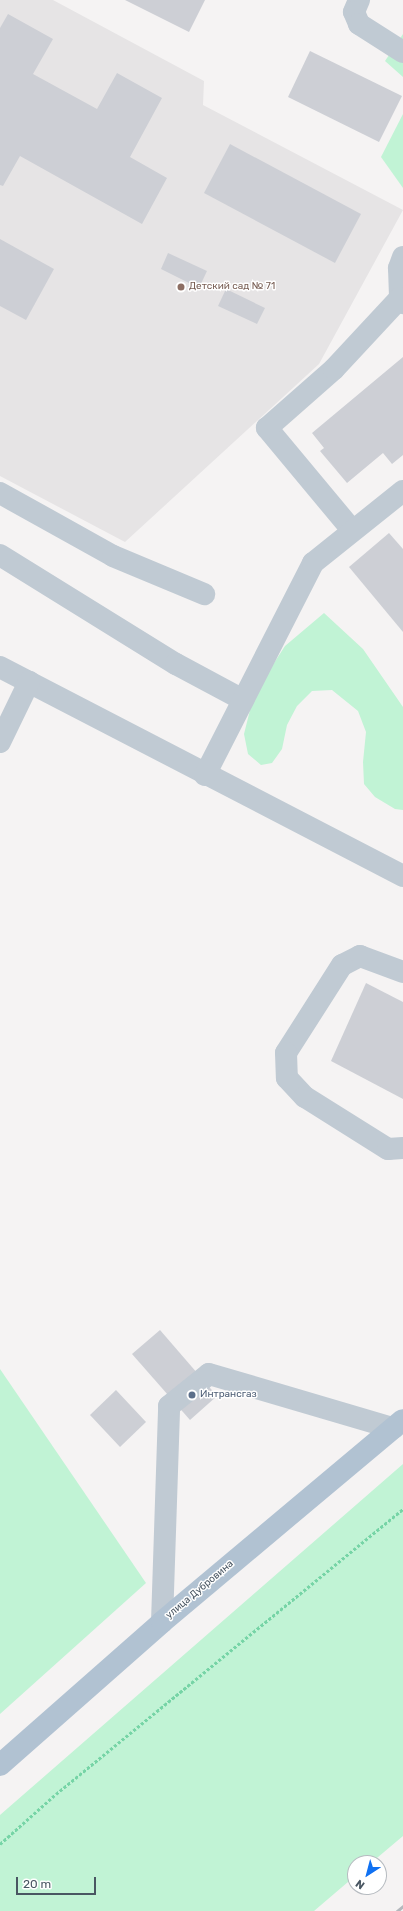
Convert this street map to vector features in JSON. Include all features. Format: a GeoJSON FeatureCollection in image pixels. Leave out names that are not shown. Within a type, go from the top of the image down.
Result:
{"type":"FeatureCollection","features":[{"type":"Feature","properties":{"kind":"main road","name":"улица Дубровина"},"geometry":{"type":"LineString","coordinates":[[0,1765],[162,1622],[398,1424]]}},
{"type":"Feature","properties":{"kind":"street"},"geometry":{"type":"LineString","coordinates":[[359,0],[354,12],[359,24],[403,52]]}},
{"type":"Feature","properties":{"kind":"street"},"geometry":{"type":"LineString","coordinates":[[352,530],[267,428],[334,370],[401,300],[399,268],[403,257]]}},
{"type":"Feature","properties":{"kind":"street"},"geometry":{"type":"LineString","coordinates":[[205,775],[313,563],[352,530],[403,491]]}},
{"type":"Feature","properties":{"kind":"street"},"geometry":{"type":"LineString","coordinates":[[0,493],[113,556],[204,594]]}},
{"type":"Feature","properties":{"kind":"street"},"geometry":{"type":"LineString","coordinates":[[0,555],[176,664],[243,700]]}},
{"type":"Feature","properties":{"kind":"street"},"geometry":{"type":"LineString","coordinates":[[0,667],[205,775],[403,876]]}},
{"type":"Feature","properties":{"kind":"street"},"geometry":{"type":"LineString","coordinates":[[0,742],[29,682]]}},
{"type":"Feature","properties":{"kind":"street"},"geometry":{"type":"LineString","coordinates":[[403,972],[360,956],[342,965],[286,1053],[287,1078],[304,1097],[388,1149],[403,1148]]}},
{"type":"Feature","properties":{"kind":"street"},"geometry":{"type":"LineString","coordinates":[[162,1622],[169,1406],[208,1374],[398,1424]]}},
{"type":"Feature","properties":{"kind":"path"},"geometry":{"type":"LineString","coordinates":[[0,1844],[62,1789],[403,1509]]}},
{"type":"Feature","properties":{"kind":"shaded area","name":"Детский сад № 71"},"geometry":{"type":"Polygon","coordinates":[[[0,0],[53,0],[204,81],[203,105],[403,210],[319,364],[125,542],[0,476],[0,0]]]}},
{"type":"Feature","properties":{"kind":"green space"},"geometry":{"type":"Polygon","coordinates":[[[403,34],[403,77],[385,61],[403,34]]]}},
{"type":"Feature","properties":{"kind":"green space"},"geometry":{"type":"Polygon","coordinates":[[[403,114],[403,188],[381,157],[403,114]]]}},
{"type":"Feature","properties":{"kind":"green space"},"geometry":{"type":"Polygon","coordinates":[[[324,613],[363,649],[403,707],[403,810],[395,809],[375,797],[364,784],[363,762],[366,732],[358,711],[332,690],[312,691],[297,706],[287,725],[282,749],[272,763],[261,765],[248,754],[244,734],[250,710],[263,680],[285,646],[324,613]]]}},
{"type":"Feature","properties":{"kind":"green space"},"geometry":{"type":"Polygon","coordinates":[[[0,1369],[146,1583],[0,1714],[0,1369]]]}},
{"type":"Feature","properties":{"kind":"green space"},"geometry":{"type":"Polygon","coordinates":[[[403,1464],[403,1836],[380,1855],[347,1855],[347,1883],[314,1911],[0,1911],[0,1815],[403,1464]]]}},
{"type":"Feature","properties":{"kind":"building"},"geometry":{"type":"Polygon","coordinates":[[[125,0],[205,0],[189,32],[125,0]]]}},
{"type":"Feature","properties":{"kind":"building"},"geometry":{"type":"Polygon","coordinates":[[[8,14],[53,39],[33,74],[97,109],[117,73],[162,98],[130,157],[167,178],[142,224],[20,156],[3,186],[0,185],[0,28],[8,14]]]}},
{"type":"Feature","properties":{"kind":"building"},"geometry":{"type":"Polygon","coordinates":[[[310,51],[402,96],[379,142],[288,97],[310,51]]]}},
{"type":"Feature","properties":{"kind":"building"},"geometry":{"type":"Polygon","coordinates":[[[230,144],[361,214],[335,263],[204,193],[230,144]]]}},
{"type":"Feature","properties":{"kind":"building"},"geometry":{"type":"Polygon","coordinates":[[[0,239],[54,269],[26,320],[0,306],[0,239]]]}},
{"type":"Feature","properties":{"kind":"building"},"geometry":{"type":"Polygon","coordinates":[[[168,253],[207,271],[199,288],[161,269],[168,253]]]}},
{"type":"Feature","properties":{"kind":"building"},"geometry":{"type":"Polygon","coordinates":[[[226,289],[265,308],[257,324],[218,306],[226,289]]]}},
{"type":"Feature","properties":{"kind":"building"},"geometry":{"type":"Polygon","coordinates":[[[403,357],[403,455],[392,464],[383,453],[347,483],[320,451],[324,448],[312,433],[403,357]]]}},
{"type":"Feature","properties":{"kind":"building"},"geometry":{"type":"Polygon","coordinates":[[[389,533],[403,549],[403,632],[349,567],[389,533]]]}},
{"type":"Feature","properties":{"kind":"building"},"geometry":{"type":"Polygon","coordinates":[[[366,983],[403,1002],[403,1099],[331,1061],[366,983]]]}},
{"type":"Feature","properties":{"kind":"building"},"geometry":{"type":"Polygon","coordinates":[[[160,1330],[217,1396],[190,1420],[132,1354],[160,1330]]]}},
{"type":"Feature","properties":{"kind":"building"},"geometry":{"type":"Polygon","coordinates":[[[116,1390],[146,1422],[120,1447],[90,1415],[116,1390]]]}},
{"type":"Feature","properties":{"kind":"railway"},"geometry":{"type":"LineString","coordinates":[[397,1911],[403,1906]]}},
{"type":"Feature","properties":{"kind":"place","name":"Детский сад № 71"},"geometry":{"type":"Point","coordinates":[181,287]}},
{"type":"Feature","properties":{"kind":"place","name":"Интрансгаз"},"geometry":{"type":"Point","coordinates":[192,1395]}}]}
